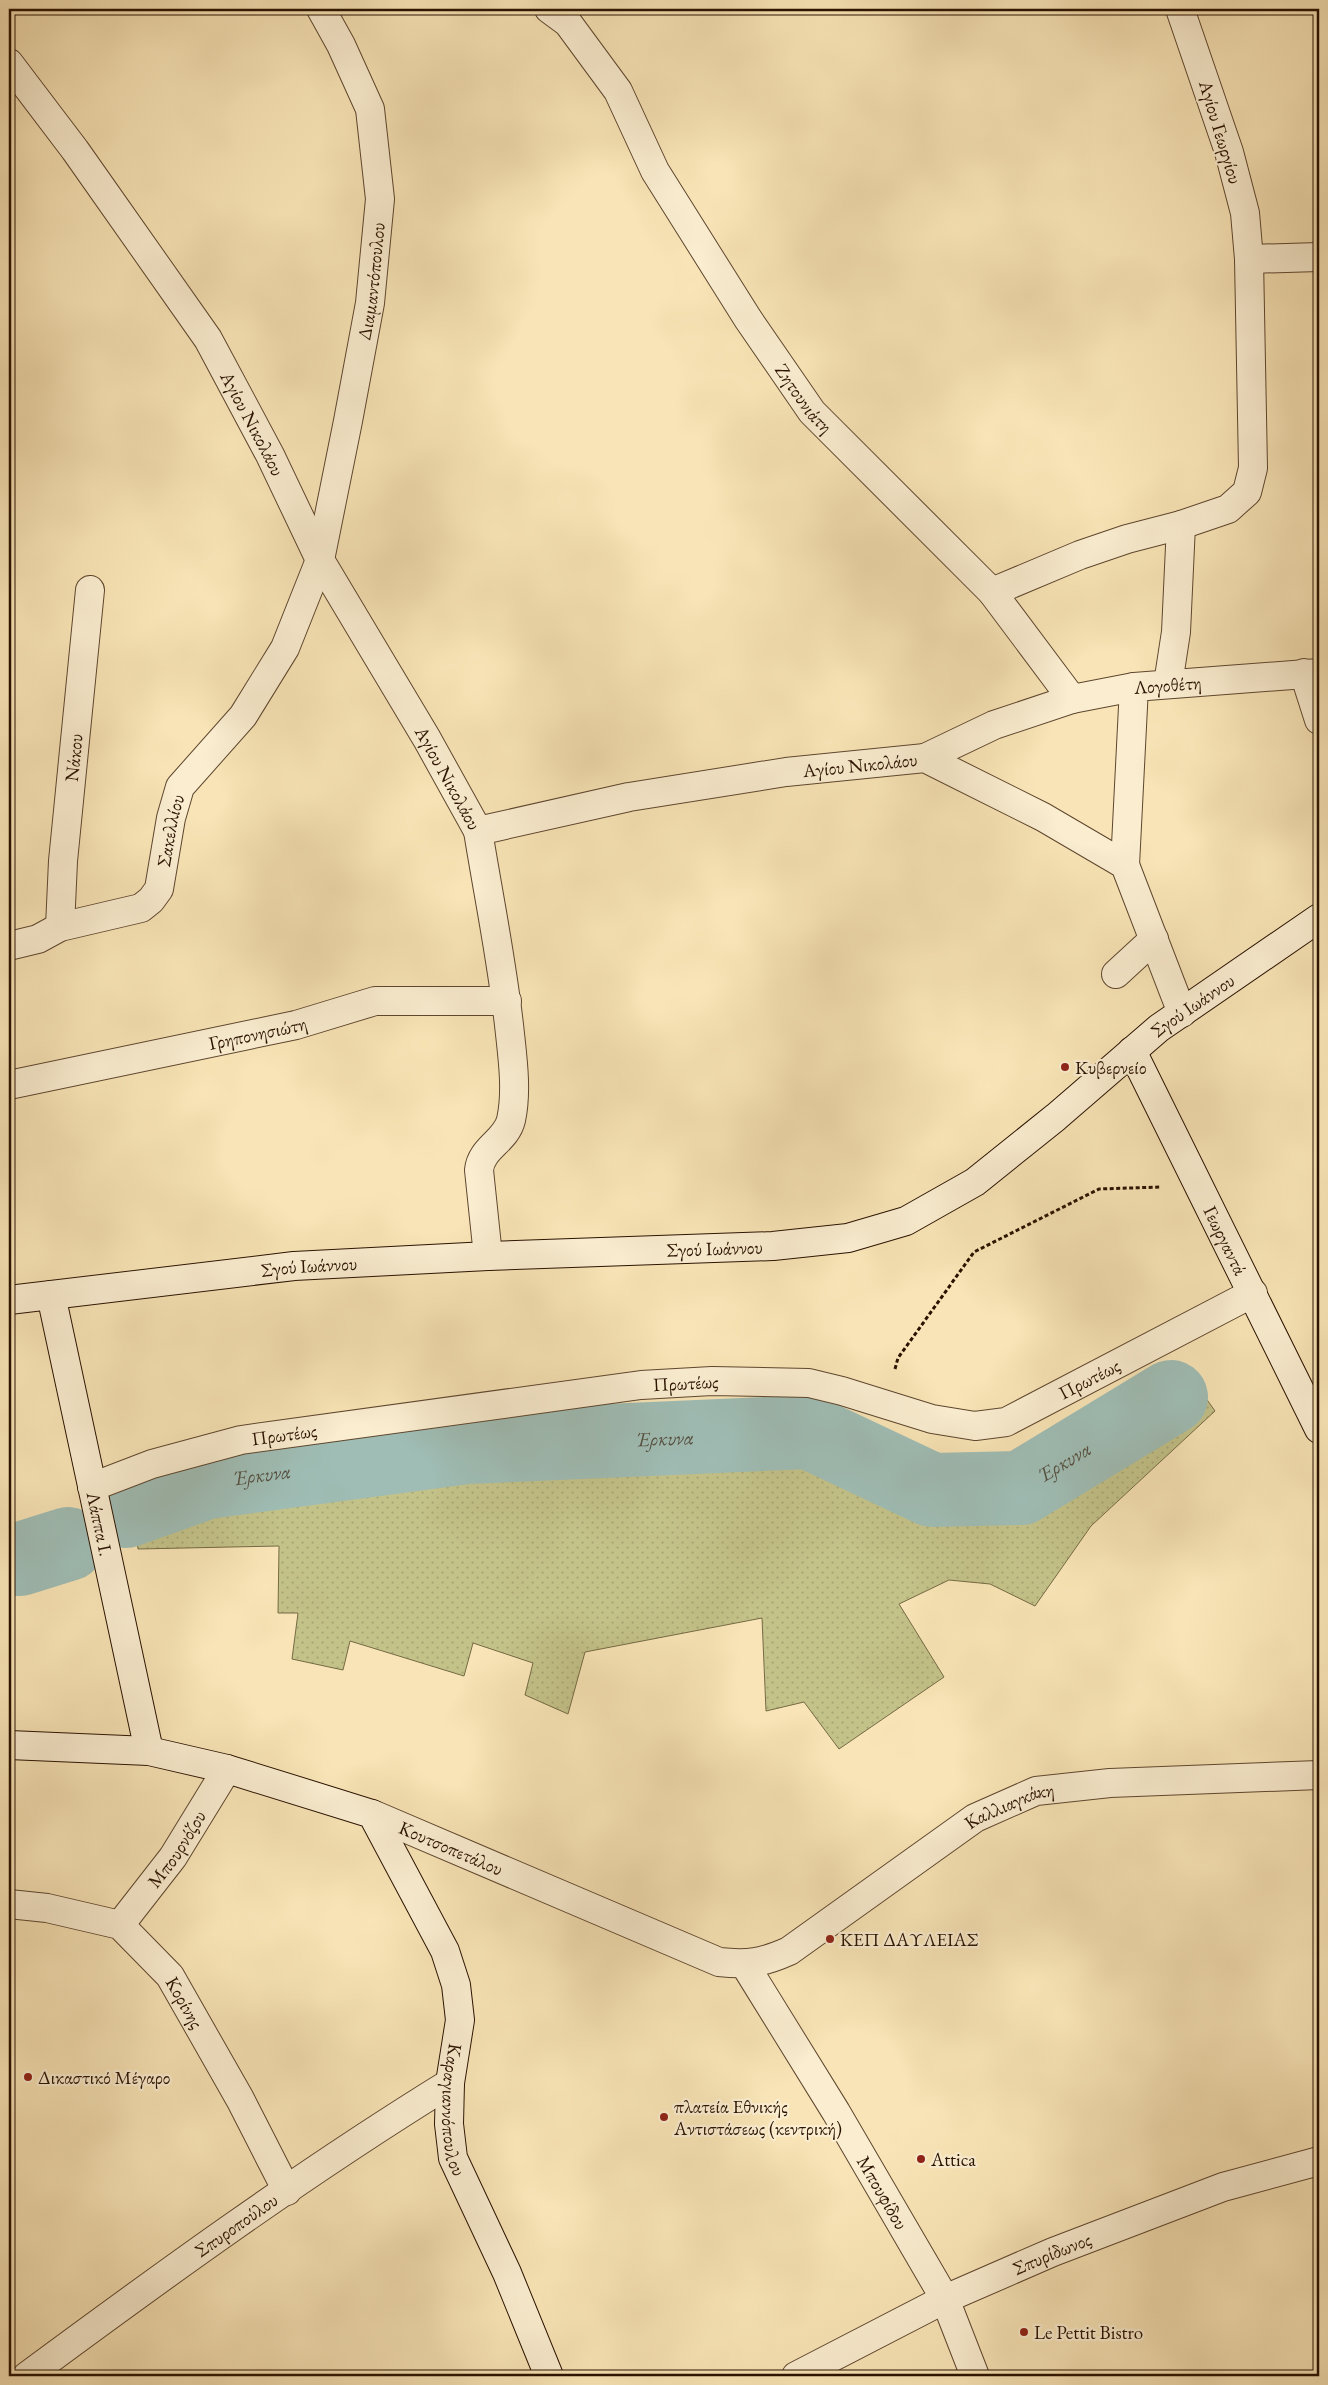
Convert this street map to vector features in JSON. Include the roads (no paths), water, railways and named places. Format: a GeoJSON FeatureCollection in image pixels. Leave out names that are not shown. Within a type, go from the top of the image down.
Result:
{"type":"FeatureCollection","features":[{"type":"Feature","properties":{"kind":"street","name":"Διαμαντόπουλου"},"geometry":{"type":"LineString","coordinates":[[320,560],[370,303],[380,199],[370,108],[341,45],[321,9]]}},
{"type":"Feature","properties":{"kind":"street","name":"Ζητουνιάτη"},"geometry":{"type":"LineString","coordinates":[[549,9],[568,23],[618,91],[655,171],[743,311],[812,412],[992,592],[1072,699]]}},
{"type":"Feature","properties":{"kind":"street","name":"Αγίου Γεωργίου"},"geometry":{"type":"LineString","coordinates":[[992,592],[1080,555],[1127,538],[1182,525],[1228,509],[1247,492],[1253,468],[1249,259],[1245,213],[1229,152],[1180,9]]}},
{"type":"Feature","properties":{"kind":"street","name":"Αγίου Νικολάου"},"geometry":{"type":"LineString","coordinates":[[9,63],[75,150],[208,339],[270,455],[320,560],[427,739],[478,831],[629,797],[786,772],[926,758],[1043,817],[1125,865]]}},
{"type":"Feature","properties":{"kind":"street"},"geometry":{"type":"LineString","coordinates":[[1249,259],[1319,257]]}},
{"type":"Feature","properties":{"kind":"street"},"geometry":{"type":"LineString","coordinates":[[1168,684],[1176,632],[1182,525]]}},
{"type":"Feature","properties":{"kind":"street","name":"Σακελλίου"},"geometry":{"type":"LineString","coordinates":[[9,946],[38,939],[60,926],[141,908],[151,900],[159,889],[171,818],[180,787],[243,716],[285,648],[320,560]]}},
{"type":"Feature","properties":{"kind":"street","name":"Νάκου"},"geometry":{"type":"LineString","coordinates":[[60,926],[62,861],[90,590]]}},
{"type":"Feature","properties":{"kind":"street"},"geometry":{"type":"LineString","coordinates":[[1312,673],[1319,720]]}},
{"type":"Feature","properties":{"kind":"street","name":"Λογοθέτη"},"geometry":{"type":"LineString","coordinates":[[1125,865],[1134,687],[1312,673]]}},
{"type":"Feature","properties":{"kind":"street"},"geometry":{"type":"LineString","coordinates":[[926,758],[994,725],[1072,699],[1134,687]]}},
{"type":"Feature","properties":{"kind":"street"},"geometry":{"type":"LineString","coordinates":[[478,831],[506,1001],[514,1074],[510,1120],[506,1131],[480,1161],[479,1170],[488,1256]]}},
{"type":"Feature","properties":{"kind":"street"},"geometry":{"type":"LineString","coordinates":[[1125,865],[1182,1013]]}},
{"type":"Feature","properties":{"kind":"street","name":"Σγού Ιωάννου"},"geometry":{"type":"LineString","coordinates":[[9,1300],[294,1266],[488,1256],[773,1246],[848,1238],[906,1221],[975,1182],[1056,1117],[1159,1028],[1319,918]]}},
{"type":"Feature","properties":{"kind":"street"},"geometry":{"type":"LineString","coordinates":[[1116,974],[1154,939]]}},
{"type":"Feature","properties":{"kind":"street","name":"Γρηπονησιώτη"},"geometry":{"type":"LineString","coordinates":[[9,1085],[296,1025],[375,1001],[506,1001]]}},
{"type":"Feature","properties":{"kind":"street","name":"Γεωργαντά"},"geometry":{"type":"LineString","coordinates":[[1132,1051],[1319,1429]]}},
{"type":"Feature","properties":{"kind":"street","name":"Πρωτέως"},"geometry":{"type":"LineString","coordinates":[[92,1487],[152,1464],[241,1440],[641,1385],[712,1381],[809,1383],[842,1391],[932,1419],[975,1426],[1006,1422],[1253,1293]]}},
{"type":"Feature","properties":{"kind":"street","name":"Λάππα Ι."},"geometry":{"type":"LineString","coordinates":[[51,1296],[149,1751]]}},
{"type":"Feature","properties":{"kind":"street","name":"Κουτσοπετάλου"},"geometry":{"type":"LineString","coordinates":[[9,1744],[149,1751],[227,1769],[372,1814],[719,1962],[745,1965]]}},
{"type":"Feature","properties":{"kind":"street","name":"Μπουρνόζου"},"geometry":{"type":"LineString","coordinates":[[120,1925],[173,1858],[227,1769]]}},
{"type":"Feature","properties":{"kind":"street","name":"Καλλιαγκάκη"},"geometry":{"type":"LineString","coordinates":[[745,1965],[767,1960],[789,1951],[975,1818],[1036,1791],[1110,1783],[1319,1775]]}},
{"type":"Feature","properties":{"kind":"street","name":"Καραγιαννόπουλου"},"geometry":{"type":"LineString","coordinates":[[372,1814],[446,1951],[456,1985],[460,2020],[450,2083],[449,2124],[453,2158],[507,2273],[549,2376]]}},
{"type":"Feature","properties":{"kind":"street"},"geometry":{"type":"LineString","coordinates":[[9,1904],[47,1908],[120,1925]]}},
{"type":"Feature","properties":{"kind":"street","name":"Κορίνης"},"geometry":{"type":"LineString","coordinates":[[120,1925],[170,1976],[240,2099],[287,2191]]}},
{"type":"Feature","properties":{"kind":"street","name":"Μπουφίδου"},"geometry":{"type":"LineString","coordinates":[[745,1965],[836,2112],[945,2299],[975,2376]]}},
{"type":"Feature","properties":{"kind":"street","name":"Σπυροπούλου"},"geometry":{"type":"LineString","coordinates":[[27,2376],[170,2270],[360,2139],[450,2083]]}},
{"type":"Feature","properties":{"kind":"street","name":"Σπυρίδωνος"},"geometry":{"type":"LineString","coordinates":[[796,2376],[945,2299],[1053,2252],[1223,2187],[1319,2161]]}},
{"type":"Feature","properties":{"kind":"waterway","name":"Έρκυνα"},"geometry":{"type":"LineString","coordinates":[[126,1511],[207,1482],[467,1447],[809,1432],[932,1490],[1021,1488],[1171,1397]]}},
{"type":"Feature","properties":{"kind":"waterway","name":"Έρκυνα"},"geometry":{"type":"LineString","coordinates":[[9,1559],[20,1559],[68,1544]]}},
{"type":"Feature","properties":{"kind":"place","name":"Κυβερνείο"},"geometry":{"type":"Point","coordinates":[1065,1067]}},
{"type":"Feature","properties":{"kind":"place","name":"ΚΕΠ ΔΑΥΛΕΙΑΣ"},"geometry":{"type":"Point","coordinates":[830,1939]}},
{"type":"Feature","properties":{"kind":"place","name":"Δικαστικό Μέγαρο"},"geometry":{"type":"Point","coordinates":[28,2077]}},
{"type":"Feature","properties":{"kind":"place","name":"πλατεία Εθνικής Αντιστάσεως (κεντρική)"},"geometry":{"type":"Point","coordinates":[664,2117]}},
{"type":"Feature","properties":{"kind":"place","name":"Attica"},"geometry":{"type":"Point","coordinates":[921,2159]}},
{"type":"Feature","properties":{"kind":"place","name":"Le Pettit Bistro"},"geometry":{"type":"Point","coordinates":[1024,2332]}}]}
